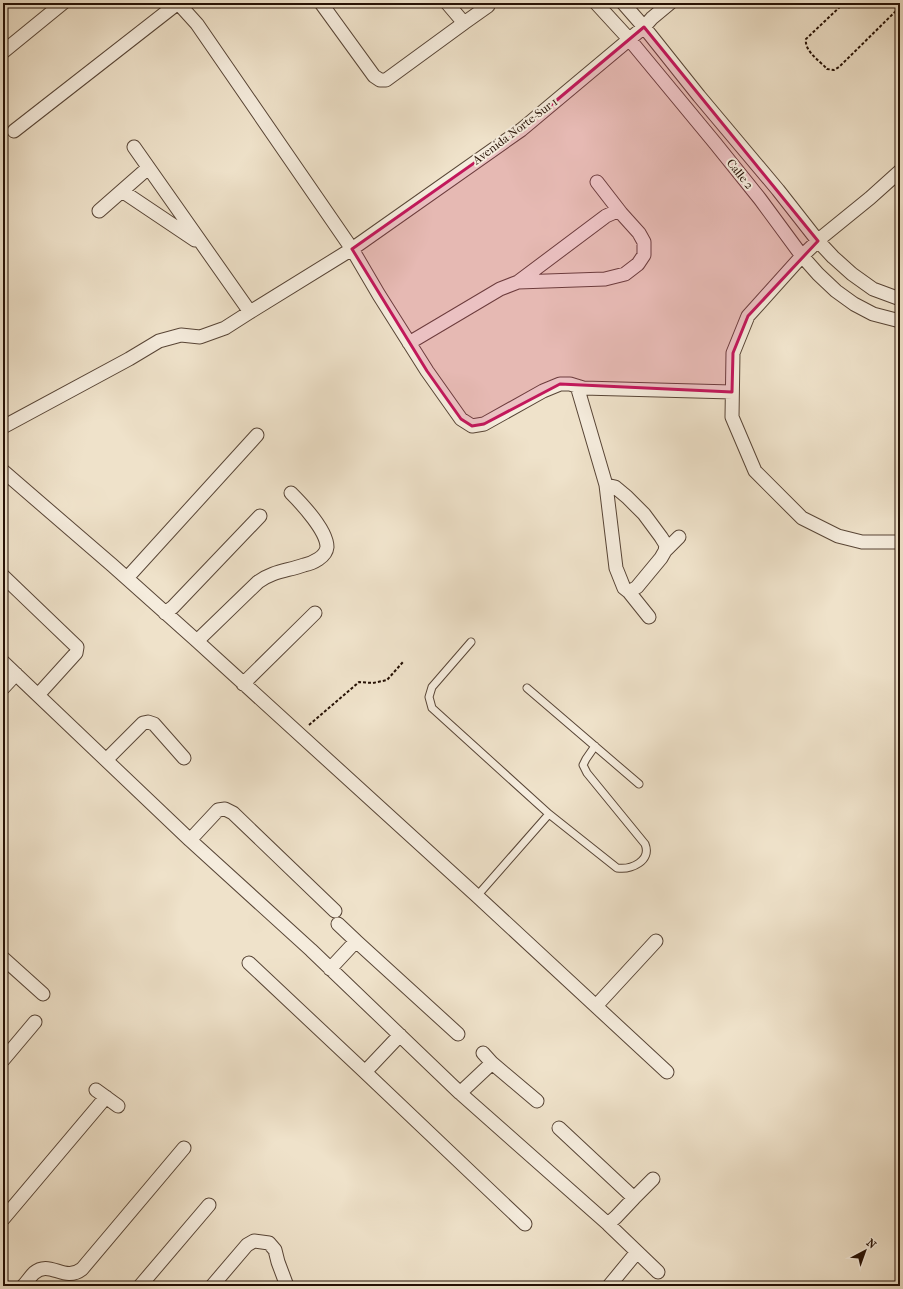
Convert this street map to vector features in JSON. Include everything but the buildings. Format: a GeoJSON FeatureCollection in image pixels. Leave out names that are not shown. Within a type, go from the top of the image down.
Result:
{"type":"FeatureCollection","features":[{"type":"Feature","properties":{"kind":"street"},"geometry":{"type":"LineString","coordinates":[[14,131],[178,3],[197,24],[352,249],[427,371],[461,419],[472,426],[484,424],[543,391],[560,384],[570,384],[583,388],[732,392]]}},
{"type":"Feature","properties":{"kind":"street"},"geometry":{"type":"LineString","coordinates":[[320,3],[374,76],[380,80],[386,80],[488,6]]}},
{"type":"Feature","properties":{"kind":"street"},"geometry":{"type":"LineString","coordinates":[[447,3],[464,24]]}},
{"type":"Feature","properties":{"kind":"street","name":"Calle 2"},"geometry":{"type":"LineString","coordinates":[[596,3],[629,39],[760,199],[802,256],[818,274],[836,291],[854,304],[873,314],[900,321]]}},
{"type":"Feature","properties":{"kind":"street"},"geometry":{"type":"LineString","coordinates":[[623,3],[778,190],[818,241],[833,257],[857,278],[873,289],[900,299]]}},
{"type":"Feature","properties":{"kind":"street","name":"Avenida Norte-Sur 1"},"geometry":{"type":"LineString","coordinates":[[3,427],[129,360],[159,341],[181,335],[200,337],[225,328],[352,249],[521,130],[644,27],[670,3]]}},
{"type":"Feature","properties":{"kind":"street"},"geometry":{"type":"LineString","coordinates":[[3,52],[57,5]]}},
{"type":"Feature","properties":{"kind":"street"},"geometry":{"type":"LineString","coordinates":[[134,148],[250,312]]}},
{"type":"Feature","properties":{"kind":"street"},"geometry":{"type":"LineString","coordinates":[[99,211],[148,168]]}},
{"type":"Feature","properties":{"kind":"street"},"geometry":{"type":"LineString","coordinates":[[900,171],[802,256],[748,316],[733,353],[732,392],[732,417],[755,471],[802,518],[838,536],[862,542],[900,542]]}},
{"type":"Feature","properties":{"kind":"street"},"geometry":{"type":"LineString","coordinates":[[518,282],[605,279],[625,274],[638,264],[644,255],[644,242],[639,233],[597,182]]}},
{"type":"Feature","properties":{"kind":"street"},"geometry":{"type":"LineString","coordinates":[[122,191],[202,244]]}},
{"type":"Feature","properties":{"kind":"street"},"geometry":{"type":"LineString","coordinates":[[410,343],[500,289],[518,282],[606,216],[615,212],[621,213]]}},
{"type":"Feature","properties":{"kind":"street"},"geometry":{"type":"LineString","coordinates":[[550,258],[548,267],[549,272],[558,281]]}},
{"type":"Feature","properties":{"kind":"street"},"geometry":{"type":"LineString","coordinates":[[577,386],[606,485],[616,568],[624,588],[649,617]]}},
{"type":"Feature","properties":{"kind":"street"},"geometry":{"type":"LineString","coordinates":[[127,578],[257,435]]}},
{"type":"Feature","properties":{"kind":"street"},"geometry":{"type":"LineString","coordinates":[[3,471],[127,578],[477,896],[667,1072]]}},
{"type":"Feature","properties":{"kind":"street"},"geometry":{"type":"LineString","coordinates":[[606,485],[615,487],[644,514],[666,544],[665,551]]}},
{"type":"Feature","properties":{"kind":"street"},"geometry":{"type":"LineString","coordinates":[[197,642],[264,577],[315,561],[325,553],[327,547],[325,539],[316,523],[292,493]]}},
{"type":"Feature","properties":{"kind":"street"},"geometry":{"type":"LineString","coordinates":[[165,613],[173,607],[260,516]]}},
{"type":"Feature","properties":{"kind":"street"},"geometry":{"type":"LineString","coordinates":[[629,592],[637,587],[665,551],[679,537]]}},
{"type":"Feature","properties":{"kind":"street"},"geometry":{"type":"LineString","coordinates":[[3,576],[78,647],[76,653],[38,695]]}},
{"type":"Feature","properties":{"kind":"street"},"geometry":{"type":"LineString","coordinates":[[244,684],[315,613]]}},
{"type":"Feature","properties":{"kind":"street"},"geometry":{"type":"LineString","coordinates":[[3,662],[460,1093],[608,1224],[658,1272]]}},
{"type":"Feature","properties":{"kind":"street"},"geometry":{"type":"LineString","coordinates":[[3,688],[16,674]]}},
{"type":"Feature","properties":{"kind":"street"},"geometry":{"type":"LineString","coordinates":[[106,760],[143,723],[148,722],[154,724],[184,758]]}},
{"type":"Feature","properties":{"kind":"street"},"geometry":{"type":"LineString","coordinates":[[190,840],[218,810],[225,809],[233,813],[336,911]]}},
{"type":"Feature","properties":{"kind":"street"},"geometry":{"type":"LineString","coordinates":[[338,924],[458,1034]]}},
{"type":"Feature","properties":{"kind":"street"},"geometry":{"type":"LineString","coordinates":[[330,969],[356,941]]}},
{"type":"Feature","properties":{"kind":"street"},"geometry":{"type":"LineString","coordinates":[[596,1006],[656,941]]}},
{"type":"Feature","properties":{"kind":"street"},"geometry":{"type":"LineString","coordinates":[[3,958],[43,994]]}},
{"type":"Feature","properties":{"kind":"street"},"geometry":{"type":"LineString","coordinates":[[249,963],[525,1224]]}},
{"type":"Feature","properties":{"kind":"street"},"geometry":{"type":"LineString","coordinates":[[3,1060],[35,1022]]}},
{"type":"Feature","properties":{"kind":"street"},"geometry":{"type":"LineString","coordinates":[[365,1072],[400,1035]]}},
{"type":"Feature","properties":{"kind":"street"},"geometry":{"type":"LineString","coordinates":[[483,1053],[492,1063],[537,1101]]}},
{"type":"Feature","properties":{"kind":"street"},"geometry":{"type":"LineString","coordinates":[[460,1093],[492,1063]]}},
{"type":"Feature","properties":{"kind":"street"},"geometry":{"type":"LineString","coordinates":[[3,1219],[101,1094],[118,1106]]}},
{"type":"Feature","properties":{"kind":"street"},"geometry":{"type":"LineString","coordinates":[[559,1128],[634,1198]]}},
{"type":"Feature","properties":{"kind":"street"},"geometry":{"type":"LineString","coordinates":[[23,1286],[34,1273],[40,1269],[47,1268],[70,1274],[76,1274],[82,1269],[184,1148]]}},
{"type":"Feature","properties":{"kind":"street"},"geometry":{"type":"LineString","coordinates":[[608,1224],[652,1179]]}},
{"type":"Feature","properties":{"kind":"street"},"geometry":{"type":"LineString","coordinates":[[140,1286],[209,1205]]}},
{"type":"Feature","properties":{"kind":"street"},"geometry":{"type":"LineString","coordinates":[[212,1286],[247,1245],[254,1241],[269,1243],[275,1250],[286,1286]]}},
{"type":"Feature","properties":{"kind":"street"},"geometry":{"type":"LineString","coordinates":[[609,1286],[637,1252]]}},
{"type":"Feature","properties":{"kind":"lane"},"geometry":{"type":"LineString","coordinates":[[3,6],[7,3]]}},
{"type":"Feature","properties":{"kind":"lane"},"geometry":{"type":"LineString","coordinates":[[471,642],[432,687],[429,697],[432,708],[549,814],[617,868],[629,868],[635,866],[644,858],[647,849],[645,844],[587,773],[583,765],[595,746]]}},
{"type":"Feature","properties":{"kind":"lane"},"geometry":{"type":"LineString","coordinates":[[527,688],[639,784]]}},
{"type":"Feature","properties":{"kind":"lane"},"geometry":{"type":"LineString","coordinates":[[477,896],[549,814]]}},
{"type":"Feature","properties":{"kind":"path"},"geometry":{"type":"LineString","coordinates":[[844,3],[806,39],[805,43],[807,48],[827,69],[834,70],[839,67],[900,7]]}},
{"type":"Feature","properties":{"kind":"path"},"geometry":{"type":"LineString","coordinates":[[298,734],[359,682],[373,683],[387,680],[404,662]]}},
{"type":"Feature","properties":{"kind":"highlighted area"},"geometry":{"type":"Polygon","coordinates":[[[644,27],[818,241],[748,316],[733,353],[732,392],[560,384],[484,424],[472,426],[461,419],[427,371],[352,249],[521,130],[644,27]]]}}]}
